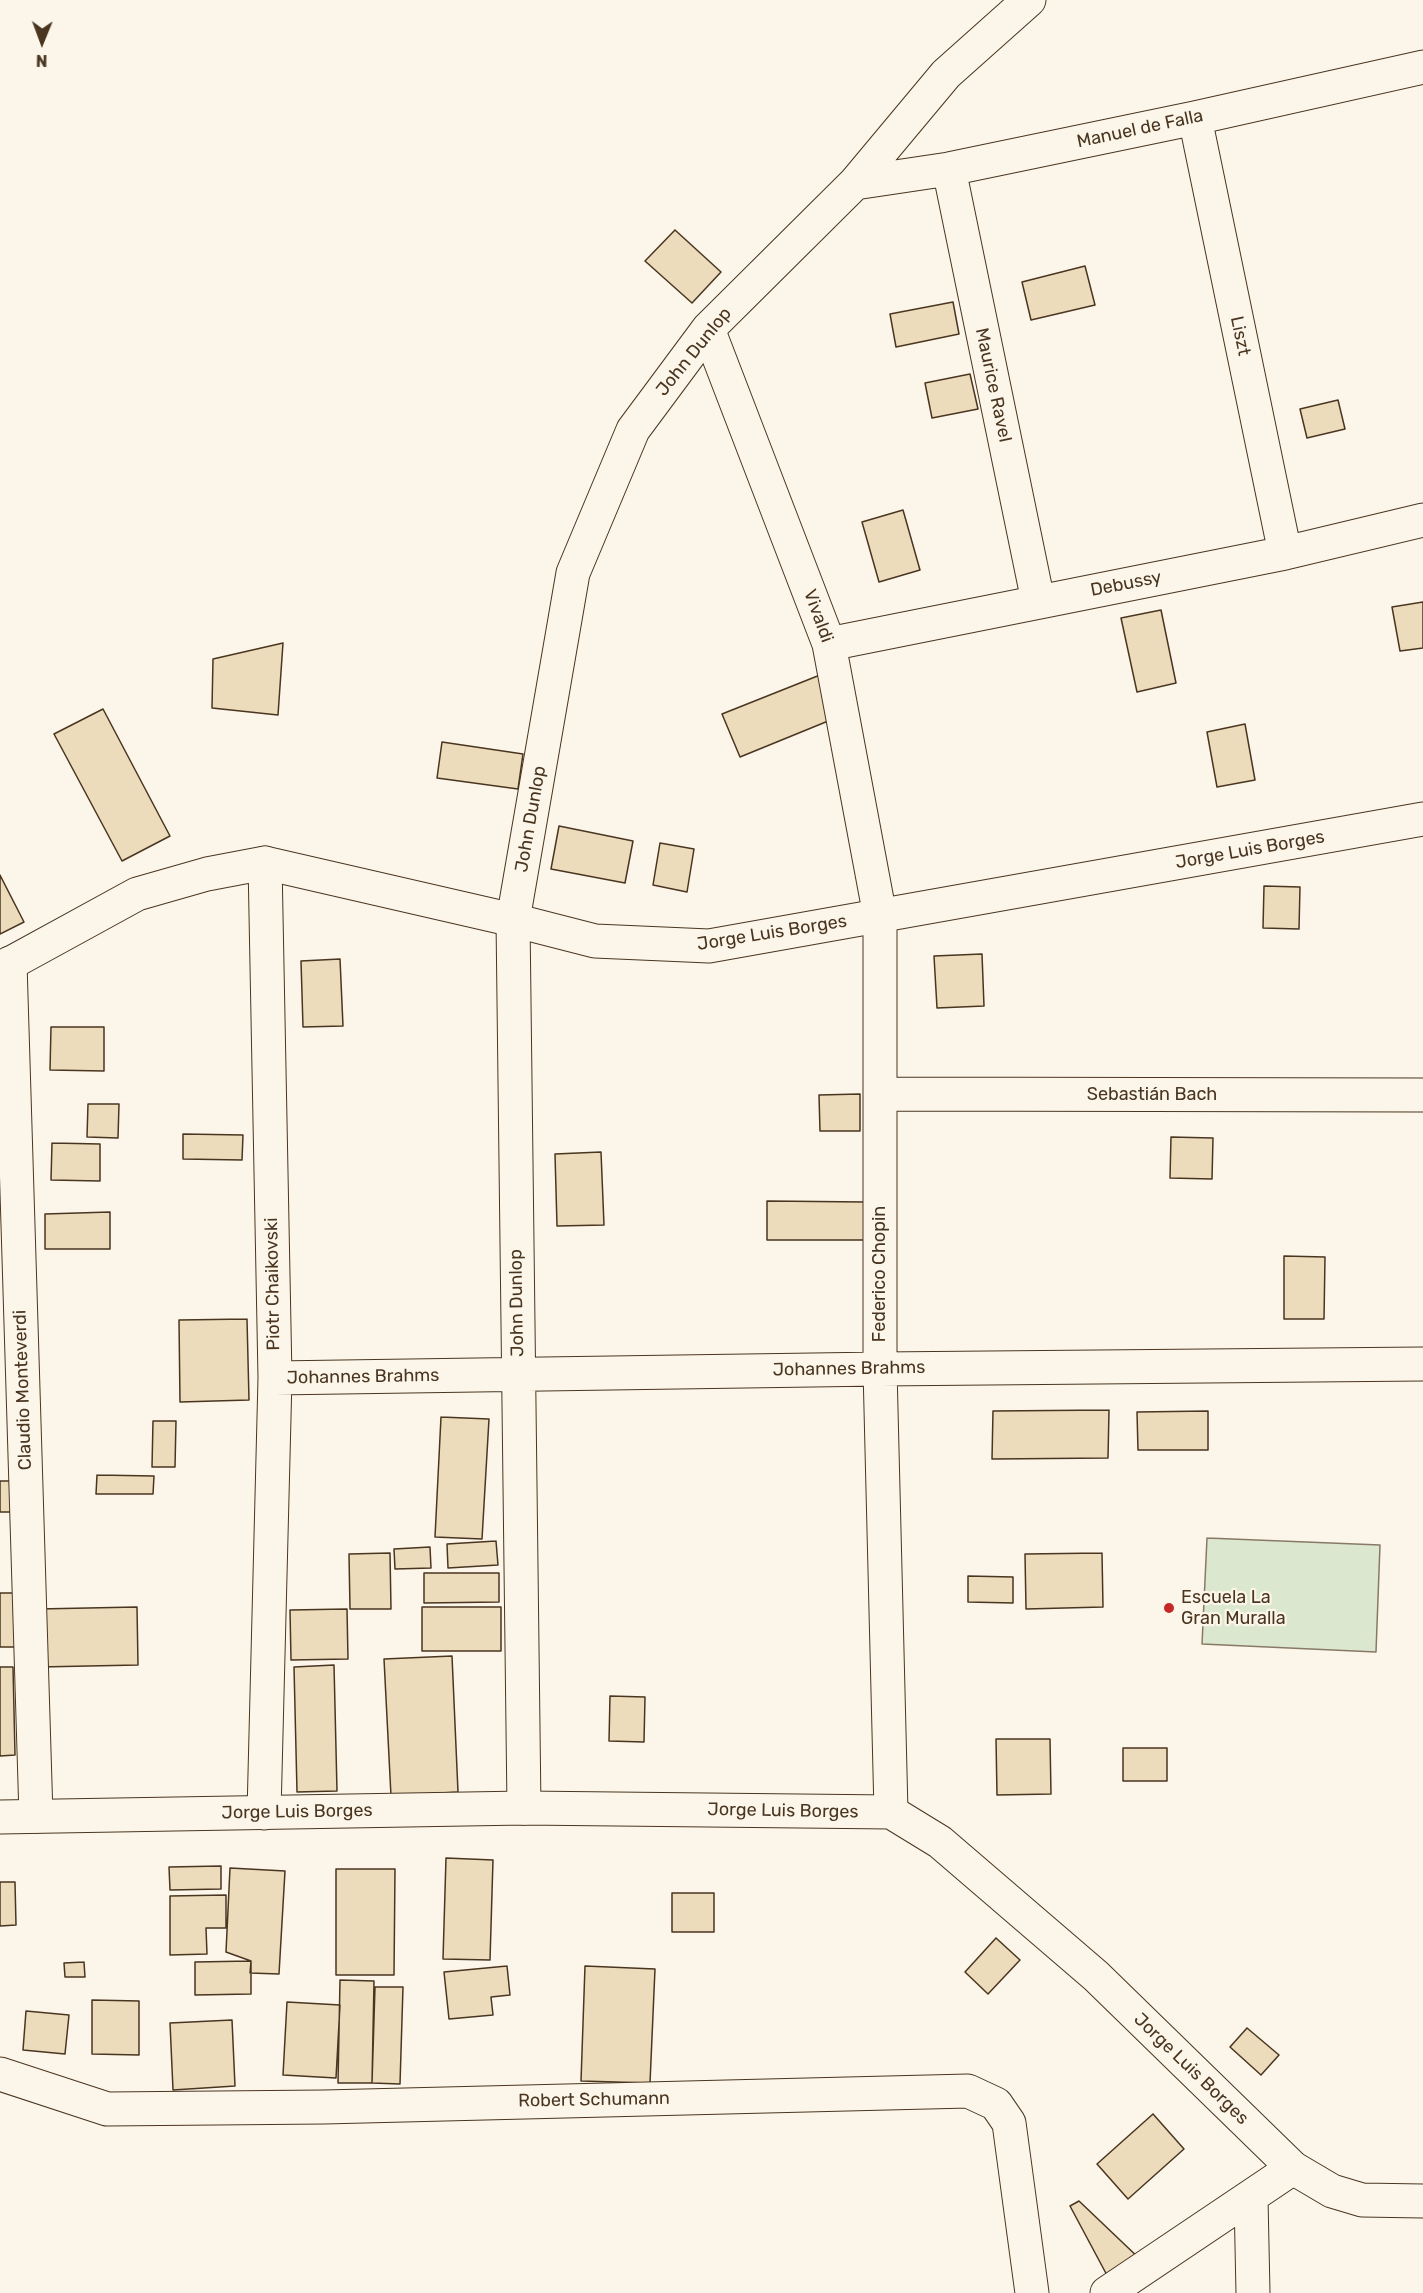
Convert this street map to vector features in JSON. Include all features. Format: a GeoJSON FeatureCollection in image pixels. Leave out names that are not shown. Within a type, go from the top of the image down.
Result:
{"type":"FeatureCollection","features":[{"type":"Feature","properties":{"kind":"street","name":"John Dunlop"},"geometry":{"type":"LineString","coordinates":[[524,1808],[513,920],[573,573],[633,430],[708,329],[855,183],[946,74],[1029,0]]}},
{"type":"Feature","properties":{"kind":"street","name":"Manuel de Falla"},"geometry":{"type":"LineString","coordinates":[[855,183],[948,169],[1195,118],[1423,67]]}},
{"type":"Feature","properties":{"kind":"street","name":"Liszt"},"geometry":{"type":"LineString","coordinates":[[1195,118],[1285,553]]}},
{"type":"Feature","properties":{"kind":"street","name":"Maurice Ravel"},"geometry":{"type":"LineString","coordinates":[[948,169],[1038,601]]}},
{"type":"Feature","properties":{"kind":"street","name":"Vivaldi"},"geometry":{"type":"LineString","coordinates":[[708,329],[829,644],[880,916]]}},
{"type":"Feature","properties":{"kind":"street","name":"Debussy"},"geometry":{"type":"LineString","coordinates":[[829,644],[1285,553],[1423,520]]}},
{"type":"Feature","properties":{"kind":"street","name":"Jorge Luis Borges"},"geometry":{"type":"LineString","coordinates":[[5,966],[137,894],[207,874],[265,863],[595,941],[709,946],[1423,819]]}},
{"type":"Feature","properties":{"kind":"street","name":"Piotr Chaikovski"},"geometry":{"type":"LineString","coordinates":[[264,1813],[275,1378],[265,863]]}},
{"type":"Feature","properties":{"kind":"street","name":"Federico Chopin"},"geometry":{"type":"LineString","coordinates":[[880,916],[880,1369],[891,1812]]}},
{"type":"Feature","properties":{"kind":"street","name":"Claudio Monteverdi"},"geometry":{"type":"LineString","coordinates":[[5,966],[36,1816]]}},
{"type":"Feature","properties":{"kind":"street","name":"Sebastián Bach"},"geometry":{"type":"LineString","coordinates":[[881,1094],[1423,1095]]}},
{"type":"Feature","properties":{"kind":"street","name":"Johannes Brahms"},"geometry":{"type":"LineString","coordinates":[[275,1378],[1423,1364]]}},
{"type":"Feature","properties":{"kind":"street","name":"Jorge Luis Borges"},"geometry":{"type":"LineString","coordinates":[[0,1817],[524,1808],[891,1812],[940,1842],[1096,1976],[1293,2168],[1332,2191],[1362,2200],[1423,2201]]}},
{"type":"Feature","properties":{"kind":"street","name":"Robert Schumann"},"geometry":{"type":"LineString","coordinates":[[0,2074],[106,2109],[335,2107],[968,2091],[996,2104],[1009,2123],[1032,2293]]}},
{"type":"Feature","properties":{"kind":"street"},"geometry":{"type":"LineString","coordinates":[[1107,2293],[1293,2168]]}},
{"type":"Feature","properties":{"kind":"street"},"geometry":{"type":"LineString","coordinates":[[1251,2198],[1253,2293]]}},
{"type":"Feature","properties":{"kind":"green space"},"geometry":{"type":"Polygon","coordinates":[[[1207,1538],[1380,1545],[1376,1652],[1202,1644],[1207,1538]]]}},
{"type":"Feature","properties":{"kind":"building"},"geometry":{"type":"Polygon","coordinates":[[[675,230],[721,272],[692,303],[645,261],[675,230]]]}},
{"type":"Feature","properties":{"kind":"building"},"geometry":{"type":"Polygon","coordinates":[[[1085,266],[1095,305],[1031,320],[1022,282],[1085,266]]]}},
{"type":"Feature","properties":{"kind":"building"},"geometry":{"type":"Polygon","coordinates":[[[953,302],[959,334],[896,347],[890,314],[953,302]]]}},
{"type":"Feature","properties":{"kind":"building"},"geometry":{"type":"Polygon","coordinates":[[[970,374],[978,409],[932,418],[925,383],[970,374]]]}},
{"type":"Feature","properties":{"kind":"building"},"geometry":{"type":"Polygon","coordinates":[[[1338,400],[1345,429],[1307,438],[1300,409],[1338,400]]]}},
{"type":"Feature","properties":{"kind":"building"},"geometry":{"type":"Polygon","coordinates":[[[903,510],[920,570],[879,582],[862,522],[903,510]]]}},
{"type":"Feature","properties":{"kind":"building"},"geometry":{"type":"Polygon","coordinates":[[[1423,602],[1423,648],[1400,651],[1392,607],[1423,602]]]}},
{"type":"Feature","properties":{"kind":"building"},"geometry":{"type":"Polygon","coordinates":[[[1161,610],[1176,683],[1137,692],[1121,618],[1161,610]]]}},
{"type":"Feature","properties":{"kind":"building"},"geometry":{"type":"Polygon","coordinates":[[[283,643],[278,715],[212,708],[213,659],[283,643]]]}},
{"type":"Feature","properties":{"kind":"building"},"geometry":{"type":"Polygon","coordinates":[[[820,675],[838,717],[740,757],[722,714],[820,675]]]}},
{"type":"Feature","properties":{"kind":"building"},"geometry":{"type":"Polygon","coordinates":[[[103,709],[170,836],[122,861],[54,734],[103,709]]]}},
{"type":"Feature","properties":{"kind":"building"},"geometry":{"type":"Polygon","coordinates":[[[1245,724],[1255,780],[1217,787],[1207,732],[1245,724]]]}},
{"type":"Feature","properties":{"kind":"building"},"geometry":{"type":"Polygon","coordinates":[[[442,742],[523,754],[518,789],[437,778],[442,742]]]}},
{"type":"Feature","properties":{"kind":"building"},"geometry":{"type":"Polygon","coordinates":[[[559,826],[633,841],[625,883],[551,869],[559,826]]]}},
{"type":"Feature","properties":{"kind":"building"},"geometry":{"type":"Polygon","coordinates":[[[660,843],[694,849],[687,892],[653,885],[660,843]]]}},
{"type":"Feature","properties":{"kind":"building"},"geometry":{"type":"Polygon","coordinates":[[[0,875],[24,922],[0,934],[0,875]]]}},
{"type":"Feature","properties":{"kind":"building"},"geometry":{"type":"Polygon","coordinates":[[[1264,886],[1300,887],[1299,929],[1263,928],[1264,886]]]}},
{"type":"Feature","properties":{"kind":"building"},"geometry":{"type":"Polygon","coordinates":[[[982,954],[984,1006],[937,1008],[934,956],[982,954]]]}},
{"type":"Feature","properties":{"kind":"building"},"geometry":{"type":"Polygon","coordinates":[[[340,959],[343,1026],[303,1027],[301,961],[340,959]]]}},
{"type":"Feature","properties":{"kind":"building"},"geometry":{"type":"Polygon","coordinates":[[[51,1027],[104,1027],[104,1071],[50,1070],[51,1027]]]}},
{"type":"Feature","properties":{"kind":"building"},"geometry":{"type":"Polygon","coordinates":[[[860,1094],[860,1131],[820,1131],[819,1095],[860,1094]]]}},
{"type":"Feature","properties":{"kind":"building"},"geometry":{"type":"Polygon","coordinates":[[[88,1104],[119,1104],[118,1138],[87,1137],[88,1104]]]}},
{"type":"Feature","properties":{"kind":"building"},"geometry":{"type":"Polygon","coordinates":[[[183,1134],[243,1135],[242,1160],[183,1159],[183,1134]]]}},
{"type":"Feature","properties":{"kind":"building"},"geometry":{"type":"Polygon","coordinates":[[[1171,1137],[1213,1138],[1212,1179],[1170,1178],[1171,1137]]]}},
{"type":"Feature","properties":{"kind":"building"},"geometry":{"type":"Polygon","coordinates":[[[52,1143],[100,1144],[100,1181],[51,1180],[52,1143]]]}},
{"type":"Feature","properties":{"kind":"building"},"geometry":{"type":"Polygon","coordinates":[[[601,1152],[604,1225],[557,1226],[555,1154],[601,1152]]]}},
{"type":"Feature","properties":{"kind":"building"},"geometry":{"type":"Polygon","coordinates":[[[767,1201],[865,1202],[865,1240],[767,1240],[767,1201]]]}},
{"type":"Feature","properties":{"kind":"building"},"geometry":{"type":"Polygon","coordinates":[[[110,1212],[110,1249],[45,1249],[45,1214],[110,1212]]]}},
{"type":"Feature","properties":{"kind":"building"},"geometry":{"type":"Polygon","coordinates":[[[1284,1256],[1325,1257],[1324,1319],[1284,1319],[1284,1256]]]}},
{"type":"Feature","properties":{"kind":"building"},"geometry":{"type":"Polygon","coordinates":[[[247,1319],[249,1400],[180,1402],[179,1320],[247,1319]]]}},
{"type":"Feature","properties":{"kind":"building"},"geometry":{"type":"Polygon","coordinates":[[[1109,1410],[1108,1458],[992,1459],[993,1411],[1109,1410]]]}},
{"type":"Feature","properties":{"kind":"building"},"geometry":{"type":"Polygon","coordinates":[[[1208,1411],[1208,1450],[1138,1450],[1137,1412],[1208,1411]]]}},
{"type":"Feature","properties":{"kind":"building"},"geometry":{"type":"Polygon","coordinates":[[[441,1417],[489,1419],[482,1539],[435,1537],[441,1417]]]}},
{"type":"Feature","properties":{"kind":"building"},"geometry":{"type":"Polygon","coordinates":[[[153,1421],[176,1421],[175,1467],[152,1467],[153,1421]]]}},
{"type":"Feature","properties":{"kind":"building"},"geometry":{"type":"Polygon","coordinates":[[[97,1475],[154,1476],[153,1494],[96,1494],[97,1475]]]}},
{"type":"Feature","properties":{"kind":"building"},"geometry":{"type":"Polygon","coordinates":[[[0,1481],[17,1481],[16,1512],[0,1512],[0,1481]]]}},
{"type":"Feature","properties":{"kind":"building"},"geometry":{"type":"Polygon","coordinates":[[[496,1541],[498,1565],[448,1568],[447,1544],[496,1541]]]}},
{"type":"Feature","properties":{"kind":"building"},"geometry":{"type":"Polygon","coordinates":[[[430,1547],[431,1568],[395,1569],[394,1549],[430,1547]]]}},
{"type":"Feature","properties":{"kind":"building"},"geometry":{"type":"Polygon","coordinates":[[[390,1553],[391,1609],[350,1609],[349,1554],[390,1553]]]}},
{"type":"Feature","properties":{"kind":"building"},"geometry":{"type":"Polygon","coordinates":[[[1102,1553],[1103,1607],[1026,1609],[1025,1554],[1102,1553]]]}},
{"type":"Feature","properties":{"kind":"building"},"geometry":{"type":"Polygon","coordinates":[[[424,1573],[499,1573],[499,1602],[424,1603],[424,1573]]]}},
{"type":"Feature","properties":{"kind":"building"},"geometry":{"type":"Polygon","coordinates":[[[968,1576],[1013,1577],[1013,1603],[968,1602],[968,1576]]]}},
{"type":"Feature","properties":{"kind":"building"},"geometry":{"type":"Polygon","coordinates":[[[0,1593],[16,1593],[17,1647],[0,1647],[0,1593]]]}},
{"type":"Feature","properties":{"kind":"building"},"geometry":{"type":"Polygon","coordinates":[[[137,1607],[138,1665],[39,1667],[38,1609],[137,1607]]]}},
{"type":"Feature","properties":{"kind":"building"},"geometry":{"type":"Polygon","coordinates":[[[422,1607],[501,1607],[501,1651],[422,1651],[422,1607]]]}},
{"type":"Feature","properties":{"kind":"building"},"geometry":{"type":"Polygon","coordinates":[[[347,1609],[348,1659],[291,1660],[290,1610],[347,1609]]]}},
{"type":"Feature","properties":{"kind":"building"},"geometry":{"type":"Polygon","coordinates":[[[452,1656],[458,1792],[391,1796],[384,1659],[452,1656]]]}},
{"type":"Feature","properties":{"kind":"building"},"geometry":{"type":"Polygon","coordinates":[[[334,1665],[337,1791],[297,1792],[294,1667],[334,1665]]]}},
{"type":"Feature","properties":{"kind":"building"},"geometry":{"type":"Polygon","coordinates":[[[0,1667],[13,1667],[15,1755],[0,1756],[0,1667]]]}},
{"type":"Feature","properties":{"kind":"building"},"geometry":{"type":"Polygon","coordinates":[[[610,1696],[645,1697],[644,1742],[609,1741],[610,1696]]]}},
{"type":"Feature","properties":{"kind":"building"},"geometry":{"type":"Polygon","coordinates":[[[996,1739],[1050,1739],[1051,1794],[997,1795],[996,1739]]]}},
{"type":"Feature","properties":{"kind":"building"},"geometry":{"type":"Polygon","coordinates":[[[1123,1748],[1167,1748],[1167,1781],[1123,1781],[1123,1748]]]}},
{"type":"Feature","properties":{"kind":"building"},"geometry":{"type":"Polygon","coordinates":[[[446,1858],[493,1860],[490,1960],[443,1959],[446,1858]]]}},
{"type":"Feature","properties":{"kind":"building"},"geometry":{"type":"Polygon","coordinates":[[[221,1866],[221,1889],[170,1890],[169,1867],[221,1866]]]}},
{"type":"Feature","properties":{"kind":"building"},"geometry":{"type":"Polygon","coordinates":[[[230,1868],[285,1871],[279,1974],[250,1973],[251,1961],[226,1952],[230,1868]]]}},
{"type":"Feature","properties":{"kind":"building"},"geometry":{"type":"Polygon","coordinates":[[[336,1869],[395,1869],[394,1975],[336,1975],[336,1869]]]}},
{"type":"Feature","properties":{"kind":"building"},"geometry":{"type":"Polygon","coordinates":[[[0,1882],[15,1882],[16,1925],[0,1926],[0,1882]]]}},
{"type":"Feature","properties":{"kind":"building"},"geometry":{"type":"Polygon","coordinates":[[[672,1893],[714,1893],[714,1932],[672,1932],[672,1893]]]}},
{"type":"Feature","properties":{"kind":"building"},"geometry":{"type":"Polygon","coordinates":[[[226,1895],[226,1928],[206,1928],[207,1954],[170,1955],[170,1896],[226,1895]]]}},
{"type":"Feature","properties":{"kind":"building"},"geometry":{"type":"Polygon","coordinates":[[[996,1938],[1020,1960],[988,1994],[965,1972],[996,1938]]]}},
{"type":"Feature","properties":{"kind":"building"},"geometry":{"type":"Polygon","coordinates":[[[251,1961],[251,1994],[195,1995],[195,1962],[251,1961]]]}},
{"type":"Feature","properties":{"kind":"building"},"geometry":{"type":"Polygon","coordinates":[[[84,1962],[85,1977],[65,1977],[64,1963],[84,1962]]]}},
{"type":"Feature","properties":{"kind":"building"},"geometry":{"type":"Polygon","coordinates":[[[507,1966],[510,1995],[491,1997],[493,2015],[449,2019],[444,1972],[507,1966]]]}},
{"type":"Feature","properties":{"kind":"building"},"geometry":{"type":"Polygon","coordinates":[[[585,1966],[655,1969],[650,2083],[581,2081],[585,1966]]]}},
{"type":"Feature","properties":{"kind":"building"},"geometry":{"type":"Polygon","coordinates":[[[340,1980],[374,1981],[372,2083],[338,2083],[340,1980]]]}},
{"type":"Feature","properties":{"kind":"building"},"geometry":{"type":"Polygon","coordinates":[[[375,1987],[403,1987],[400,2084],[372,2083],[375,1987]]]}},
{"type":"Feature","properties":{"kind":"building"},"geometry":{"type":"Polygon","coordinates":[[[92,2000],[139,2001],[139,2055],[92,2054],[92,2000]]]}},
{"type":"Feature","properties":{"kind":"building"},"geometry":{"type":"Polygon","coordinates":[[[287,2002],[340,2005],[336,2078],[283,2075],[287,2002]]]}},
{"type":"Feature","properties":{"kind":"building"},"geometry":{"type":"Polygon","coordinates":[[[26,2011],[69,2015],[65,2054],[23,2050],[26,2011]]]}},
{"type":"Feature","properties":{"kind":"building"},"geometry":{"type":"Polygon","coordinates":[[[232,2020],[235,2086],[173,2090],[170,2023],[232,2020]]]}},
{"type":"Feature","properties":{"kind":"building"},"geometry":{"type":"Polygon","coordinates":[[[1247,2028],[1279,2055],[1261,2075],[1230,2047],[1247,2028]]]}},
{"type":"Feature","properties":{"kind":"building"},"geometry":{"type":"Polygon","coordinates":[[[1153,2114],[1184,2149],[1128,2199],[1097,2164],[1153,2114]]]}},
{"type":"Feature","properties":{"kind":"building"},"geometry":{"type":"Polygon","coordinates":[[[1079,2201],[1142,2261],[1109,2279],[1070,2206],[1079,2201]]]}},
{"type":"Feature","properties":{"kind":"place","name":"Escuela La Gran Muralla"},"geometry":{"type":"Point","coordinates":[1169,1608]}}]}
